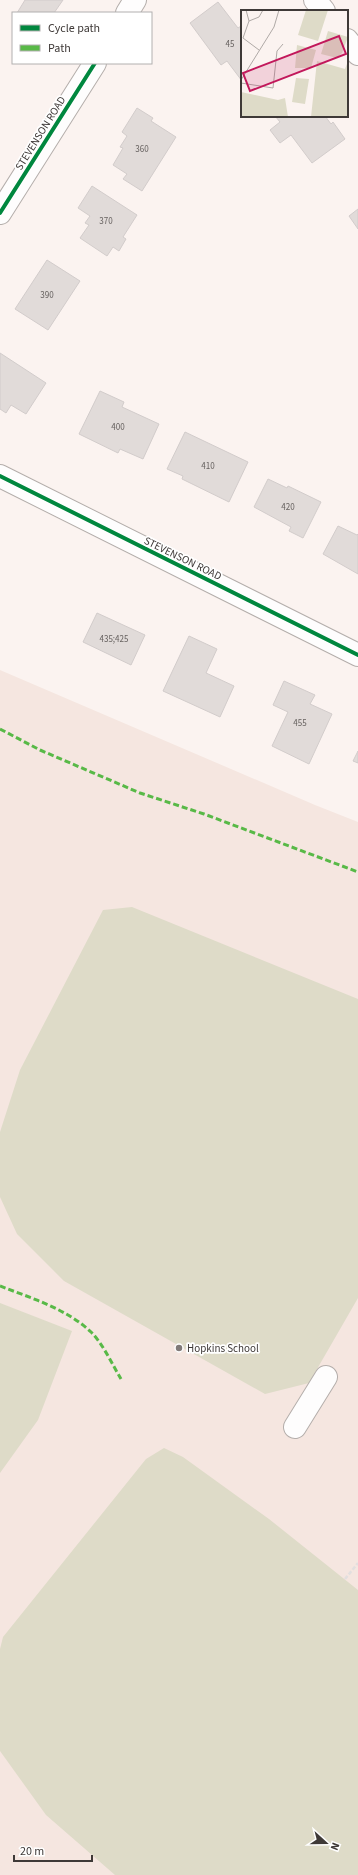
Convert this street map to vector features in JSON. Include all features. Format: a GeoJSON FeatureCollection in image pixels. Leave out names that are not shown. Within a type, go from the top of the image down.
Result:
{"type":"FeatureCollection","features":[{"type":"Feature","properties":{"kind":"street"},"geometry":{"type":"LineString","coordinates":[[128,12],[135,0]]}},
{"type":"Feature","properties":{"kind":"street"},"geometry":{"type":"LineString","coordinates":[[315,0],[323,10]]}},
{"type":"Feature","properties":{"kind":"street"},"geometry":{"type":"LineString","coordinates":[[348,41],[358,54]]}},
{"type":"Feature","properties":{"kind":"street","name":"STEVENSON ROAD"},"geometry":{"type":"LineString","coordinates":[[0,213],[94,64]]}},
{"type":"Feature","properties":{"kind":"street","name":"STEVENSON ROAD"},"geometry":{"type":"LineString","coordinates":[[0,476],[358,655]]}},
{"type":"Feature","properties":{"kind":"street"},"geometry":{"type":"LineString","coordinates":[[295,1427],[326,1377]]}},
{"type":"Feature","properties":{"kind":"path"},"geometry":{"type":"LineString","coordinates":[[345,1579],[358,1563]]}},
{"type":"Feature","properties":{"kind":"shaded area","name":"Hopkins School"},"geometry":{"type":"Polygon","coordinates":[[[0,670],[358,822],[358,1875],[0,1875],[0,670]]]}},
{"type":"Feature","properties":{"kind":"shaded area"},"geometry":{"type":"Polygon","coordinates":[[[132,907],[358,999],[358,1298],[309,1383],[265,1394],[64,1281],[17,1234],[0,1197],[0,1132],[20,1070],[103,910],[132,907]]]}},
{"type":"Feature","properties":{"kind":"shaded area"},"geometry":{"type":"Polygon","coordinates":[[[0,1303],[72,1331],[38,1420],[0,1473],[0,1303]]]}},
{"type":"Feature","properties":{"kind":"shaded area"},"geometry":{"type":"Polygon","coordinates":[[[164,1448],[183,1457],[269,1519],[358,1590],[358,1875],[115,1875],[46,1815],[0,1751],[0,1649],[3,1637],[146,1459],[164,1448]]]}},
{"type":"Feature","properties":{"kind":"building"},"geometry":{"type":"Polygon","coordinates":[[[25,0],[63,0],[55,12],[18,12],[25,0]]]}},
{"type":"Feature","properties":{"kind":"building"},"geometry":{"type":"Polygon","coordinates":[[[218,2],[238,28],[241,26],[241,80],[227,61],[221,65],[190,23],[218,2]]]}},
{"type":"Feature","properties":{"kind":"building"},"geometry":{"type":"Polygon","coordinates":[[[137,108],[153,118],[151,121],[176,137],[142,191],[123,179],[127,174],[113,165],[123,148],[120,147],[127,136],[122,132],[137,108]]]}},
{"type":"Feature","properties":{"kind":"building"},"geometry":{"type":"Polygon","coordinates":[[[276,117],[326,117],[331,124],[333,122],[345,139],[312,163],[291,135],[280,143],[270,130],[280,122],[276,117]]]}},
{"type":"Feature","properties":{"kind":"building"},"geometry":{"type":"Polygon","coordinates":[[[92,186],[137,215],[123,237],[126,239],[119,251],[113,247],[107,256],[80,238],[89,225],[85,223],[90,216],[78,208],[92,186]]]}},
{"type":"Feature","properties":{"kind":"building"},"geometry":{"type":"Polygon","coordinates":[[[358,209],[358,229],[349,216],[358,209]]]}},
{"type":"Feature","properties":{"kind":"building"},"geometry":{"type":"Polygon","coordinates":[[[47,260],[80,281],[48,330],[15,309],[47,260]]]}},
{"type":"Feature","properties":{"kind":"building"},"geometry":{"type":"Polygon","coordinates":[[[0,353],[46,383],[26,414],[11,405],[6,413],[0,409],[0,353]]]}},
{"type":"Feature","properties":{"kind":"building"},"geometry":{"type":"Polygon","coordinates":[[[100,391],[124,402],[122,407],[159,424],[143,459],[120,449],[118,453],[79,434],[100,391]]]}},
{"type":"Feature","properties":{"kind":"building"},"geometry":{"type":"Polygon","coordinates":[[[185,432],[248,462],[229,502],[182,479],[183,476],[167,469],[185,432]]]}},
{"type":"Feature","properties":{"kind":"building"},"geometry":{"type":"Polygon","coordinates":[[[268,479],[287,488],[288,486],[321,502],[303,538],[289,531],[291,527],[254,507],[268,479]]]}},
{"type":"Feature","properties":{"kind":"building"},"geometry":{"type":"Polygon","coordinates":[[[338,526],[357,535],[358,534],[358,574],[323,554],[338,526]]]}},
{"type":"Feature","properties":{"kind":"building"},"geometry":{"type":"Polygon","coordinates":[[[97,613],[145,635],[131,665],[83,642],[97,613]]]}},
{"type":"Feature","properties":{"kind":"building"},"geometry":{"type":"Polygon","coordinates":[[[189,636],[217,649],[206,673],[234,686],[220,717],[163,691],[189,636]]]}},
{"type":"Feature","properties":{"kind":"building"},"geometry":{"type":"Polygon","coordinates":[[[284,681],[315,695],[310,704],[332,714],[309,764],[272,746],[288,712],[273,705],[284,681]]]}},
{"type":"Feature","properties":{"kind":"building"},"geometry":{"type":"Polygon","coordinates":[[[358,751],[358,763],[353,761],[358,751]]]}},
{"type":"Feature","properties":{"kind":"marked path"},"geometry":{"type":"LineString","coordinates":[[0,729],[40,750],[140,793],[204,814],[358,872]]}},
{"type":"Feature","properties":{"kind":"marked path"},"geometry":{"type":"LineString","coordinates":[[0,1286],[48,1305],[81,1324],[91,1332],[99,1342],[121,1379]]}},
{"type":"Feature","properties":{"kind":"cycle path"},"geometry":{"type":"LineString","coordinates":[[0,213],[94,64]]}},
{"type":"Feature","properties":{"kind":"cycle path"},"geometry":{"type":"LineString","coordinates":[[0,476],[358,655]]}},
{"type":"Feature","properties":{"kind":"place","name":"Hopkins School"},"geometry":{"type":"Point","coordinates":[179,1348]}}]}
